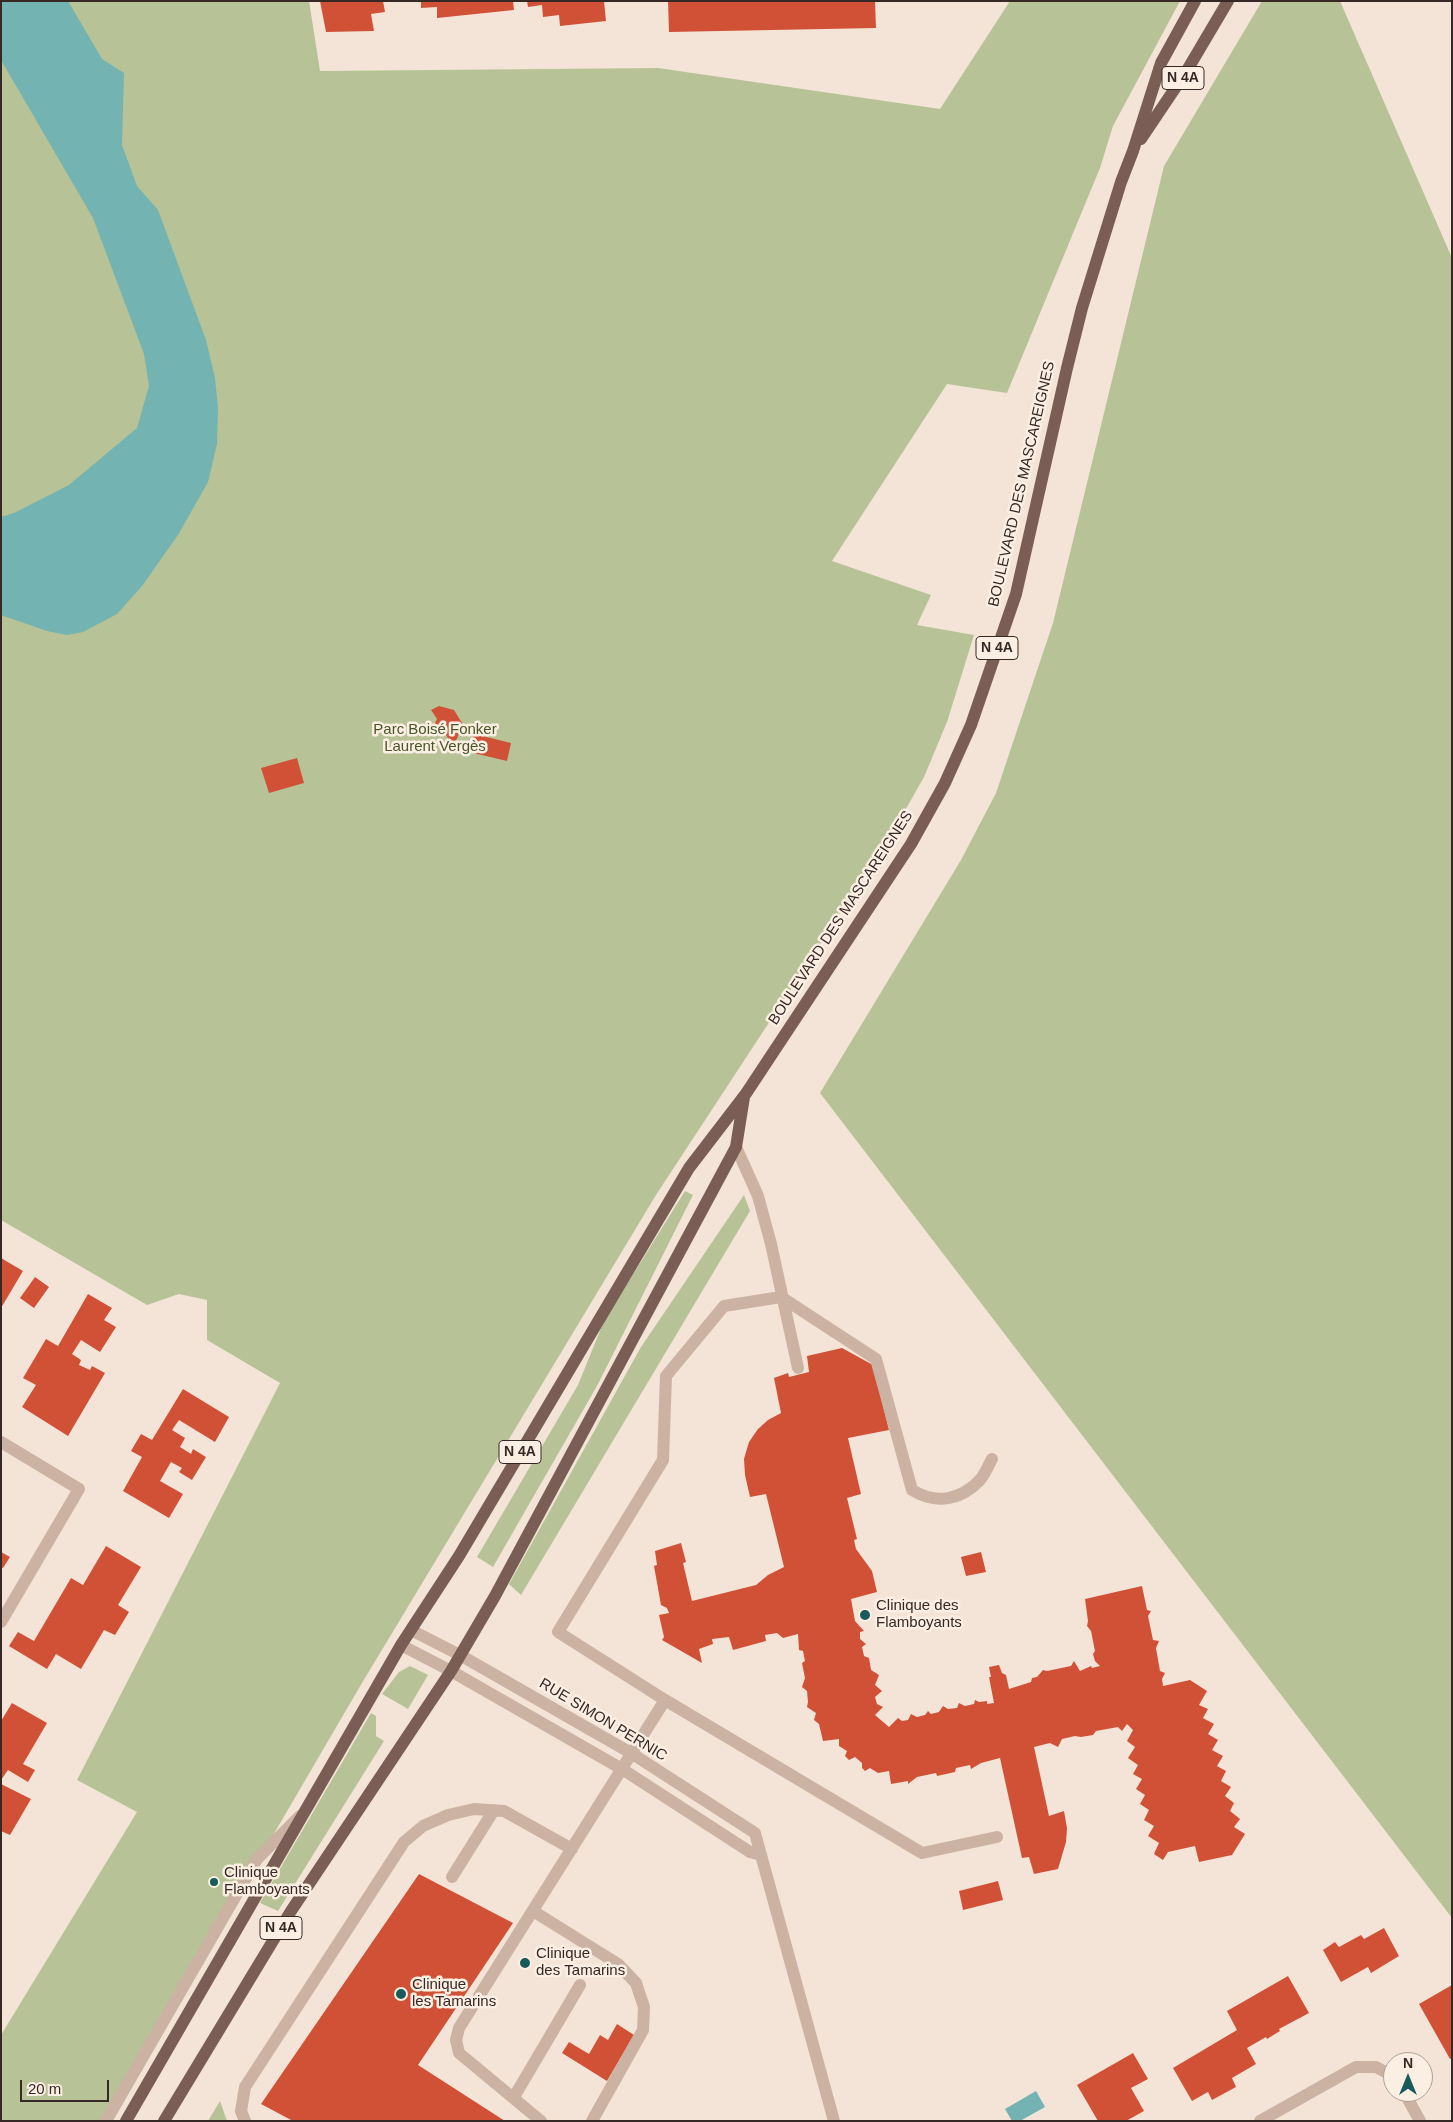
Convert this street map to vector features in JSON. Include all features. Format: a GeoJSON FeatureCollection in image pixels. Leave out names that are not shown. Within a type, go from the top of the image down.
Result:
{"type":"FeatureCollection","features":[{"type":"Feature","properties":{"kind":"main road","name":"BOULEVARD DES MASCAREIGNES"},"geometry":{"type":"LineString","coordinates":[[745,1095],[911,844],[945,783],[971,725],[1016,594],[1067,368],[1121,182],[1161,63],[1195,1]]}},
{"type":"Feature","properties":{"kind":"main road","name":"BOULEVARD DES MASCAREIGNES"},"geometry":{"type":"LineString","coordinates":[[1133,151],[1186,72],[1228,1]]}},
{"type":"Feature","properties":{"kind":"main road","name":"N 4A"},"geometry":{"type":"LineString","coordinates":[[164,2121],[291,1911],[451,1671],[494,1596],[736,1147],[745,1095]]}},
{"type":"Feature","properties":{"kind":"main road","name":"N 4A"},"geometry":{"type":"LineString","coordinates":[[126,2121],[401,1645],[459,1556],[689,1168],[745,1095]]}},
{"type":"Feature","properties":{"kind":"street"},"geometry":{"type":"LineString","coordinates":[[736,1147],[758,1196],[771,1244],[798,1368]]}},
{"type":"Feature","properties":{"kind":"street"},"geometry":{"type":"LineString","coordinates":[[992,1459],[980,1480],[960,1495],[952,1498],[925,1498],[912,1490],[876,1359],[782,1297],[724,1306],[666,1376],[663,1460],[558,1632],[665,1700],[922,1853],[997,1837]]}},
{"type":"Feature","properties":{"kind":"street"},"geometry":{"type":"LineString","coordinates":[[1,1442],[79,1489],[1,1622]]}},
{"type":"Feature","properties":{"kind":"street","name":"RUE SIMON PERNIC"},"geometry":{"type":"LineString","coordinates":[[411,1630],[460,1655],[631,1753],[755,1833],[834,2121]]}},
{"type":"Feature","properties":{"kind":"street"},"geometry":{"type":"LineString","coordinates":[[401,1645],[451,1671],[622,1769],[750,1852],[761,1855]]}},
{"type":"Feature","properties":{"kind":"street"},"geometry":{"type":"LineString","coordinates":[[541,2121],[514,2097],[459,2054],[456,2040],[459,2028],[665,1700]]}},
{"type":"Feature","properties":{"kind":"street"},"geometry":{"type":"LineString","coordinates":[[245,2121],[241,2111],[245,2086],[404,1842],[423,1826],[448,1815],[474,1809],[504,1811],[572,1849]]}},
{"type":"Feature","properties":{"kind":"street"},"geometry":{"type":"LineString","coordinates":[[452,1877],[494,1810]]}},
{"type":"Feature","properties":{"kind":"street"},"geometry":{"type":"LineString","coordinates":[[106,2121],[257,1858],[302,1815]]}},
{"type":"Feature","properties":{"kind":"street"},"geometry":{"type":"LineString","coordinates":[[533,1911],[618,1964],[636,1983],[644,2007],[643,2030],[592,2121]]}},
{"type":"Feature","properties":{"kind":"street"},"geometry":{"type":"LineString","coordinates":[[514,2097],[580,1985]]}},
{"type":"Feature","properties":{"kind":"street"},"geometry":{"type":"LineString","coordinates":[[1260,2121],[1356,2067],[1376,2067],[1383,2071]]}},
{"type":"Feature","properties":{"kind":"street"},"geometry":{"type":"LineString","coordinates":[[1410,2102],[1420,2121]]}},
{"type":"Feature","properties":{"kind":"green space","name":"Parc Boisé Fonker Laurent Vergès"},"geometry":{"type":"Polygon","coordinates":[[[1,1],[309,1],[320,71],[658,68],[940,109],[1010,1],[1180,1],[1113,126],[1100,168],[1007,393],[947,384],[832,561],[931,595],[917,625],[974,635],[947,722],[924,777],[886,844],[656,1195],[362,1683],[106,2121],[1,2121],[1,2035],[137,1812],[77,1780],[280,1383],[207,1340],[207,1300],[179,1294],[147,1305],[1,1220],[1,1]]]}},
{"type":"Feature","properties":{"kind":"green space"},"geometry":{"type":"Polygon","coordinates":[[[1262,1],[1340,1],[1452,258],[1452,1918],[820,1093],[961,860],[996,793],[1053,623],[1164,166],[1262,1]]]}},
{"type":"Feature","properties":{"kind":"green space"},"geometry":{"type":"Polygon","coordinates":[[[685,1191],[693,1195],[597,1386],[493,1567],[477,1557],[578,1385],[604,1321],[685,1191]]]}},
{"type":"Feature","properties":{"kind":"green space"},"geometry":{"type":"Polygon","coordinates":[[[744,1195],[750,1211],[521,1595],[509,1584],[641,1347],[744,1195]]]}},
{"type":"Feature","properties":{"kind":"green space"},"geometry":{"type":"Polygon","coordinates":[[[410,1666],[428,1675],[408,1709],[382,1694],[399,1672],[410,1666]]]}},
{"type":"Feature","properties":{"kind":"green space"},"geometry":{"type":"Polygon","coordinates":[[[371,1713],[376,1716],[376,1736],[384,1741],[278,1911],[260,1903],[371,1713]]]}},
{"type":"Feature","properties":{"kind":"green space"},"geometry":{"type":"Polygon","coordinates":[[[220,2101],[227,2121],[208,2121],[220,2101]]]}},
{"type":"Feature","properties":{"kind":"water"},"geometry":{"type":"Polygon","coordinates":[[[1,1],[68,1],[102,59],[124,73],[122,145],[137,186],[158,210],[206,340],[215,378],[218,408],[217,444],[208,482],[178,535],[142,586],[117,614],[83,632],[67,635],[47,631],[1,615],[1,517],[14,513],[69,485],[137,428],[149,386],[144,354],[93,218],[1,60],[1,1]]]}},
{"type":"Feature","properties":{"kind":"water"},"geometry":{"type":"Polygon","coordinates":[[[1036,2091],[1045,2107],[1020,2121],[1012,2121],[1005,2109],[1036,2091]]]}},
{"type":"Feature","properties":{"kind":"building"},"geometry":{"type":"Polygon","coordinates":[[[320,1],[383,1],[385,12],[371,14],[374,31],[326,32],[320,1]]]}},
{"type":"Feature","properties":{"kind":"building"},"geometry":{"type":"Polygon","coordinates":[[[421,1],[513,1],[514,10],[437,18],[437,7],[421,8],[421,1]]]}},
{"type":"Feature","properties":{"kind":"building"},"geometry":{"type":"Polygon","coordinates":[[[527,1],[604,1],[606,21],[560,26],[559,15],[543,17],[542,5],[528,7],[527,1]]]}},
{"type":"Feature","properties":{"kind":"building"},"geometry":{"type":"Polygon","coordinates":[[[668,1],[875,1],[876,28],[669,32],[668,1]]]}},
{"type":"Feature","properties":{"kind":"building"},"geometry":{"type":"Polygon","coordinates":[[[439,706],[454,710],[462,723],[457,739],[451,743],[446,735],[437,733],[435,730],[437,719],[431,710],[439,706]]]}},
{"type":"Feature","properties":{"kind":"building"},"geometry":{"type":"Polygon","coordinates":[[[474,734],[511,743],[507,761],[469,752],[474,734]]]}},
{"type":"Feature","properties":{"kind":"building"},"geometry":{"type":"Polygon","coordinates":[[[297,758],[304,783],[269,793],[261,768],[297,758]]]}},
{"type":"Feature","properties":{"kind":"building"},"geometry":{"type":"Polygon","coordinates":[[[1,1258],[23,1271],[1,1308],[1,1258]]]}},
{"type":"Feature","properties":{"kind":"building"},"geometry":{"type":"Polygon","coordinates":[[[35,1277],[49,1287],[34,1308],[20,1298],[35,1277]]]}},
{"type":"Feature","properties":{"kind":"building"},"geometry":{"type":"Polygon","coordinates":[[[88,1294],[112,1308],[104,1320],[116,1327],[100,1352],[81,1340],[72,1354],[81,1360],[79,1365],[90,1370],[92,1366],[105,1373],[68,1436],[22,1407],[36,1385],[23,1378],[46,1339],[58,1346],[88,1294]]]}},
{"type":"Feature","properties":{"kind":"building"},"geometry":{"type":"Polygon","coordinates":[[[842,1348],[873,1365],[889,1430],[848,1438],[861,1494],[847,1498],[857,1539],[854,1540],[856,1549],[872,1571],[877,1592],[851,1599],[855,1621],[864,1631],[860,1632],[860,1639],[866,1644],[862,1647],[864,1656],[869,1658],[871,1670],[879,1675],[875,1685],[882,1691],[875,1697],[877,1704],[883,1707],[875,1715],[889,1727],[898,1718],[902,1721],[908,1720],[911,1714],[917,1717],[925,1715],[928,1711],[931,1714],[939,1712],[943,1706],[948,1709],[957,1708],[959,1703],[965,1706],[974,1704],[975,1700],[979,1702],[987,1701],[987,1704],[994,1703],[989,1667],[999,1665],[1002,1673],[1006,1675],[1009,1689],[1031,1682],[1032,1678],[1037,1677],[1043,1670],[1047,1671],[1071,1666],[1074,1661],[1080,1671],[1091,1666],[1092,1668],[1100,1666],[1095,1661],[1093,1654],[1095,1651],[1091,1631],[1087,1626],[1085,1599],[1142,1586],[1147,1610],[1151,1611],[1148,1616],[1153,1640],[1159,1641],[1156,1648],[1160,1671],[1165,1673],[1162,1679],[1163,1686],[1190,1680],[1207,1691],[1199,1705],[1208,1709],[1203,1718],[1214,1724],[1208,1734],[1218,1740],[1212,1750],[1223,1756],[1217,1766],[1226,1771],[1221,1781],[1231,1787],[1225,1796],[1234,1803],[1230,1811],[1240,1819],[1234,1827],[1245,1834],[1232,1855],[1199,1862],[1195,1846],[1168,1852],[1163,1860],[1154,1854],[1159,1843],[1148,1836],[1154,1826],[1144,1820],[1149,1810],[1140,1804],[1145,1795],[1136,1789],[1142,1779],[1133,1774],[1138,1765],[1128,1758],[1135,1747],[1127,1741],[1133,1730],[1127,1724],[1122,1731],[1118,1727],[1096,1731],[1093,1735],[1062,1739],[1058,1747],[1050,1743],[1034,1747],[1049,1816],[1064,1811],[1067,1828],[1066,1842],[1058,1869],[1034,1874],[1029,1857],[1022,1858],[1000,1758],[981,1763],[971,1769],[970,1765],[956,1768],[955,1772],[937,1776],[936,1773],[917,1777],[908,1784],[908,1781],[891,1784],[889,1771],[878,1773],[870,1768],[865,1771],[862,1768],[862,1763],[855,1757],[849,1760],[845,1756],[847,1751],[839,1746],[839,1739],[823,1741],[819,1724],[814,1720],[816,1713],[807,1707],[807,1691],[802,1687],[805,1678],[802,1663],[805,1661],[803,1651],[799,1650],[798,1634],[783,1638],[777,1633],[765,1635],[766,1641],[733,1650],[729,1637],[712,1639],[713,1644],[699,1649],[702,1663],[662,1640],[664,1637],[659,1615],[669,1613],[667,1608],[661,1605],[654,1566],[657,1565],[655,1551],[681,1543],[686,1562],[683,1563],[692,1601],[756,1585],[768,1575],[784,1567],[766,1494],[750,1497],[745,1475],[744,1459],[749,1442],[758,1429],[768,1420],[781,1413],[774,1378],[788,1373],[789,1377],[809,1372],[807,1356],[842,1348]]]}},
{"type":"Feature","properties":{"kind":"building"},"geometry":{"type":"Polygon","coordinates":[[[183,1389],[229,1417],[215,1442],[179,1420],[172,1430],[185,1438],[180,1447],[191,1454],[193,1449],[206,1457],[192,1480],[179,1472],[182,1468],[171,1462],[160,1481],[183,1494],[169,1518],[123,1491],[142,1457],[131,1451],[141,1434],[152,1440],[183,1389]]]}},
{"type":"Feature","properties":{"kind":"building"},"geometry":{"type":"Polygon","coordinates":[[[106,1546],[141,1567],[118,1605],[129,1612],[115,1635],[104,1630],[81,1669],[56,1654],[47,1669],[9,1646],[18,1632],[34,1641],[71,1578],[83,1585],[106,1546]]]}},
{"type":"Feature","properties":{"kind":"building"},"geometry":{"type":"Polygon","coordinates":[[[1,1552],[10,1557],[3,1568],[1,1567],[1,1552]]]}},
{"type":"Feature","properties":{"kind":"building"},"geometry":{"type":"Polygon","coordinates":[[[981,1552],[986,1572],[966,1576],[961,1557],[981,1552]]]}},
{"type":"Feature","properties":{"kind":"building"},"geometry":{"type":"Polygon","coordinates":[[[12,1703],[47,1723],[23,1764],[35,1770],[28,1782],[8,1770],[1,1780],[1,1721],[12,1703]]]}},
{"type":"Feature","properties":{"kind":"building"},"geometry":{"type":"Polygon","coordinates":[[[1,1784],[31,1799],[10,1835],[1,1831],[1,1784]]]}},
{"type":"Feature","properties":{"kind":"building","name":"Clinique les Tamarins"},"geometry":{"type":"Polygon","coordinates":[[[419,1874],[513,1923],[418,2065],[505,2121],[293,2121],[261,2104],[419,1874]]]}},
{"type":"Feature","properties":{"kind":"building"},"geometry":{"type":"Polygon","coordinates":[[[998,1881],[1003,1900],[963,1910],[959,1891],[998,1881]]]}},
{"type":"Feature","properties":{"kind":"building"},"geometry":{"type":"Polygon","coordinates":[[[1384,1928],[1399,1956],[1371,1973],[1368,1967],[1341,1982],[1323,1950],[1335,1942],[1339,1947],[1361,1935],[1364,1939],[1384,1928]]]}},
{"type":"Feature","properties":{"kind":"building"},"geometry":{"type":"Polygon","coordinates":[[[1288,1976],[1309,2013],[1279,2029],[1280,2031],[1267,2039],[1266,2037],[1247,2048],[1256,2064],[1232,2078],[1236,2087],[1212,2100],[1208,2092],[1192,2101],[1173,2068],[1237,2030],[1227,2011],[1288,1976]]]}},
{"type":"Feature","properties":{"kind":"building"},"geometry":{"type":"Polygon","coordinates":[[[1452,1985],[1452,2058],[1450,2059],[1419,2004],[1452,1985]]]}},
{"type":"Feature","properties":{"kind":"building"},"geometry":{"type":"Polygon","coordinates":[[[617,2024],[634,2035],[607,2081],[562,2053],[569,2042],[589,2054],[600,2035],[608,2040],[617,2024]]]}},
{"type":"Feature","properties":{"kind":"building"},"geometry":{"type":"Polygon","coordinates":[[[1133,2053],[1148,2079],[1131,2088],[1144,2111],[1126,2121],[1098,2121],[1077,2085],[1133,2053]]]}},
{"type":"Feature","properties":{"kind":"place","name":"Clinique des Flamboyants"},"geometry":{"type":"Point","coordinates":[865,1615]}},
{"type":"Feature","properties":{"kind":"place","name":"Clinique Flamboyants"},"geometry":{"type":"Point","coordinates":[214,1882]}},
{"type":"Feature","properties":{"kind":"place","name":"Clinique des Tamarins"},"geometry":{"type":"Point","coordinates":[525,1963]}},
{"type":"Feature","properties":{"kind":"place","name":"Clinique les Tamarins"},"geometry":{"type":"Point","coordinates":[401,1994]}}]}
